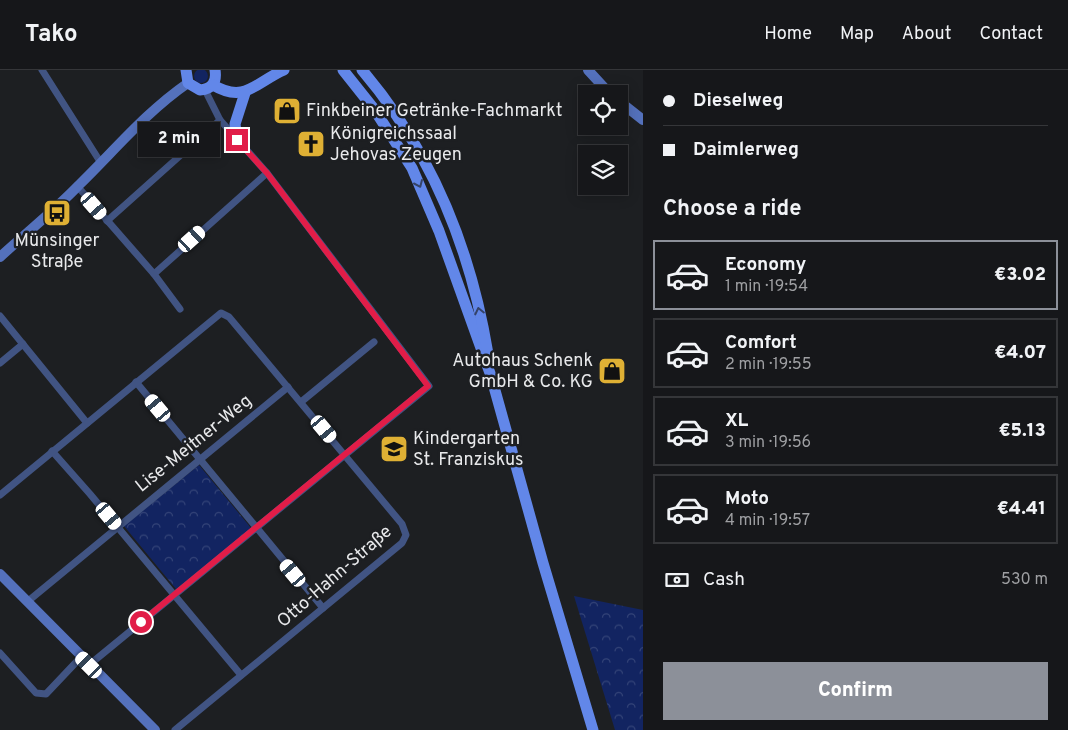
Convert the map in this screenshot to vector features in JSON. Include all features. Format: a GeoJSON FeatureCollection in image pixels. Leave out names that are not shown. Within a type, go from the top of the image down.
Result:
{"type":"FeatureCollection","features":[{"type":"Feature","properties":{"kind":"main road"},"geometry":{"type":"LineString","coordinates":[[186,70],[188,83],[196,90],[209,87],[225,92],[245,92],[272,73],[284,70]]}},
{"type":"Feature","properties":{"kind":"main road"},"geometry":{"type":"LineString","coordinates":[[209,87],[216,79],[215,70]]}},
{"type":"Feature","properties":{"kind":"main road"},"geometry":{"type":"LineString","coordinates":[[343,70],[374,109],[412,168],[439,230],[491,376],[543,563],[593,730]]}},
{"type":"Feature","properties":{"kind":"main road"},"geometry":{"type":"LineString","coordinates":[[362,70],[398,116],[437,184],[460,242],[475,296],[491,376]]}},
{"type":"Feature","properties":{"kind":"main road"},"geometry":{"type":"LineString","coordinates":[[237,140],[235,124],[245,92]]}},
{"type":"Feature","properties":{"kind":"street"},"geometry":{"type":"LineString","coordinates":[[42,70],[100,163]]}},
{"type":"Feature","properties":{"kind":"street"},"geometry":{"type":"LineString","coordinates":[[588,70],[602,85]]}},
{"type":"Feature","properties":{"kind":"street"},"geometry":{"type":"LineString","coordinates":[[0,257],[78,186],[161,102],[188,83]]}},
{"type":"Feature","properties":{"kind":"street"},"geometry":{"type":"LineString","coordinates":[[89,665],[346,456],[428,386],[267,173],[220,120],[209,87]]}},
{"type":"Feature","properties":{"kind":"street"},"geometry":{"type":"LineString","coordinates":[[628,108],[643,120]]}},
{"type":"Feature","properties":{"kind":"street"},"geometry":{"type":"LineString","coordinates":[[107,220],[220,120]]}},
{"type":"Feature","properties":{"kind":"street"},"geometry":{"type":"LineString","coordinates":[[154,274],[267,173]]}},
{"type":"Feature","properties":{"kind":"street"},"geometry":{"type":"LineString","coordinates":[[78,186],[154,274],[180,309]]}},
{"type":"Feature","properties":{"kind":"street","name":"Otto-Hahn-Straße"},"geometry":{"type":"LineString","coordinates":[[0,495],[221,313],[229,317],[402,524],[406,535],[402,543],[175,730]]}},
{"type":"Feature","properties":{"kind":"street"},"geometry":{"type":"LineString","coordinates":[[0,316],[87,423]]}},
{"type":"Feature","properties":{"kind":"street"},"geometry":{"type":"LineString","coordinates":[[301,402],[374,342]]}},
{"type":"Feature","properties":{"kind":"street"},"geometry":{"type":"LineString","coordinates":[[0,363],[23,344]]}},
{"type":"Feature","properties":{"kind":"street"},"geometry":{"type":"LineString","coordinates":[[136,382],[322,608]]}},
{"type":"Feature","properties":{"kind":"street","name":"Lise-Meitner-Weg"},"geometry":{"type":"LineString","coordinates":[[27,602],[288,387]]}},
{"type":"Feature","properties":{"kind":"street"},"geometry":{"type":"LineString","coordinates":[[52,452],[118,527],[241,675]]}},
{"type":"Feature","properties":{"kind":"street"},"geometry":{"type":"LineString","coordinates":[[0,574],[155,730]]}},
{"type":"Feature","properties":{"kind":"street"},"geometry":{"type":"LineString","coordinates":[[0,653],[36,693],[46,694],[81,657]]}},
{"type":"Feature","properties":{"kind":"green space"},"geometry":{"type":"Polygon","coordinates":[[[201,69],[206,71],[208,76],[206,81],[201,83],[196,81],[194,76],[196,71],[201,69]]]}},
{"type":"Feature","properties":{"kind":"green space"},"geometry":{"type":"Polygon","coordinates":[[[199,465],[251,528],[176,589],[124,526],[199,465]]]}},
{"type":"Feature","properties":{"kind":"green space"},"geometry":{"type":"Polygon","coordinates":[[[574,596],[643,610],[643,730],[615,730],[574,596]]]}},
{"type":"Feature","properties":{"kind":"place","name":"Finkbeiner Getränke-Fachmarkt"},"geometry":{"type":"Point","coordinates":[287,111]}},
{"type":"Feature","properties":{"kind":"place","name":"Königreichssaal Jehovas Zeugen"},"geometry":{"type":"Point","coordinates":[311,144]}},
{"type":"Feature","properties":{"kind":"place","name":"Münsinger Straße"},"geometry":{"type":"Point","coordinates":[57,213]}},
{"type":"Feature","properties":{"kind":"place","name":"Autohaus Schenk GmbH & Co. KG"},"geometry":{"type":"Point","coordinates":[612,371]}},
{"type":"Feature","properties":{"kind":"place","name":"Kindergarten St. Franziskus"},"geometry":{"type":"Point","coordinates":[394,449]}},
{"type":"Feature","properties":{"kind":"route"},"geometry":{"type":"LineString","coordinates":[[141,622],[346,456],[427,389],[428,386],[427,382],[267,173],[237,140]]}}]}
